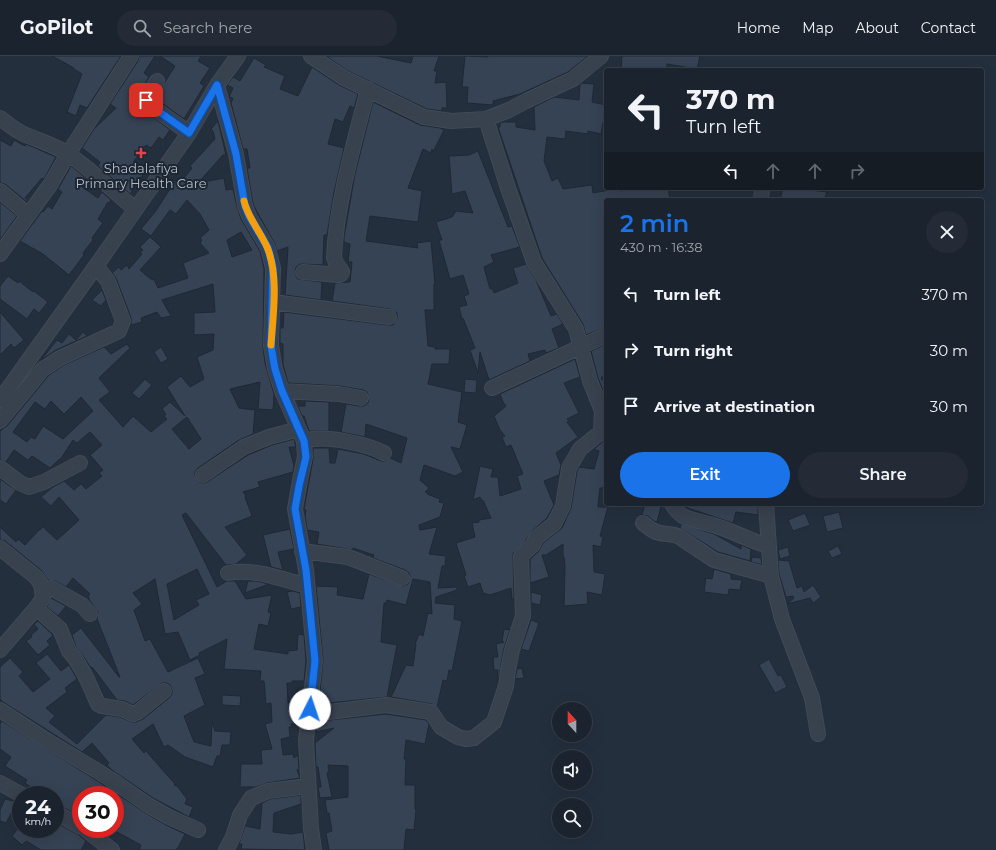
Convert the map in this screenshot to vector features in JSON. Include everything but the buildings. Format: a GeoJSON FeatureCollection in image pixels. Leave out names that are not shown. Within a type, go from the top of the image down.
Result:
{"type":"FeatureCollection","features":[{"type":"Feature","properties":{"kind":"street"},"geometry":{"type":"LineString","coordinates":[[0,254],[50,185],[68,154],[131,56]]}},
{"type":"Feature","properties":{"kind":"street"},"geometry":{"type":"LineString","coordinates":[[0,400],[189,133],[217,85],[238,56]]}},
{"type":"Feature","properties":{"kind":"street"},"geometry":{"type":"LineString","coordinates":[[311,56],[344,78],[424,117],[451,121],[486,119],[509,110],[573,80],[601,56]]}},
{"type":"Feature","properties":{"kind":"street"},"geometry":{"type":"LineString","coordinates":[[157,81],[146,97],[147,103],[189,133]]}},
{"type":"Feature","properties":{"kind":"street"},"geometry":{"type":"LineString","coordinates":[[217,85],[236,154],[245,206],[249,216],[268,248],[273,268],[271,346],[275,369],[282,391],[302,435],[306,457],[295,509],[306,570],[315,661],[306,740],[311,829],[314,850]]}},
{"type":"Feature","properties":{"kind":"street"},"geometry":{"type":"LineString","coordinates":[[303,272],[342,274],[341,269],[336,263],[334,257],[338,213],[368,89]]}},
{"type":"Feature","properties":{"kind":"street"},"geometry":{"type":"LineString","coordinates":[[0,118],[25,135],[45,142],[68,154],[135,209]]}},
{"type":"Feature","properties":{"kind":"street"},"geometry":{"type":"LineString","coordinates":[[310,709],[329,712],[386,705],[431,712],[441,727],[458,737],[466,739],[474,738],[494,722],[506,686],[512,650],[523,616],[521,556],[533,545],[536,538],[554,524],[562,506],[569,468],[580,449],[601,432],[604,426],[602,411],[590,382],[576,329],[534,262],[486,119]]}},
{"type":"Feature","properties":{"kind":"street"},"geometry":{"type":"LineString","coordinates":[[0,191],[25,212],[30,213]]}},
{"type":"Feature","properties":{"kind":"street"},"geometry":{"type":"LineString","coordinates":[[0,421],[43,369],[60,358],[119,331],[123,321],[108,281],[96,266]]}},
{"type":"Feature","properties":{"kind":"street"},"geometry":{"type":"LineString","coordinates":[[273,302],[389,317]]}},
{"type":"Feature","properties":{"kind":"street"},"geometry":{"type":"LineString","coordinates":[[492,388],[604,336]]}},
{"type":"Feature","properties":{"kind":"street"},"geometry":{"type":"LineString","coordinates":[[282,391],[339,394],[361,398]]}},
{"type":"Feature","properties":{"kind":"street"},"geometry":{"type":"LineString","coordinates":[[203,475],[244,447],[269,437],[302,435],[320,439],[361,444],[372,447],[384,453]]}},
{"type":"Feature","properties":{"kind":"street"},"geometry":{"type":"LineString","coordinates":[[0,468],[20,484],[29,487],[44,482],[80,463]]}},
{"type":"Feature","properties":{"kind":"street"},"geometry":{"type":"LineString","coordinates":[[673,506],[682,515],[696,521],[728,530],[754,542],[769,546]]}},
{"type":"Feature","properties":{"kind":"street"},"geometry":{"type":"LineString","coordinates":[[766,506],[771,576],[782,619],[812,698],[818,734]]}},
{"type":"Feature","properties":{"kind":"street"},"geometry":{"type":"LineString","coordinates":[[643,523],[655,532],[678,536],[714,560],[771,576]]}},
{"type":"Feature","properties":{"kind":"street"},"geometry":{"type":"LineString","coordinates":[[0,548],[36,577],[41,584],[43,598],[0,650]]}},
{"type":"Feature","properties":{"kind":"street"},"geometry":{"type":"LineString","coordinates":[[302,551],[348,557],[402,578]]}},
{"type":"Feature","properties":{"kind":"street"},"geometry":{"type":"LineString","coordinates":[[228,573],[240,571],[271,576],[307,586]]}},
{"type":"Feature","properties":{"kind":"street"},"geometry":{"type":"LineString","coordinates":[[42,590],[50,588],[57,591],[82,605],[90,614]]}},
{"type":"Feature","properties":{"kind":"street"},"geometry":{"type":"LineString","coordinates":[[36,608],[60,629],[69,651],[76,658],[98,704],[122,709],[133,714],[138,712],[164,692]]}},
{"type":"Feature","properties":{"kind":"street"},"geometry":{"type":"LineString","coordinates":[[0,710],[42,738],[112,780],[148,805],[169,817],[198,830]]}},
{"type":"Feature","properties":{"kind":"street"},"geometry":{"type":"LineString","coordinates":[[0,783],[12,790]]}},
{"type":"Feature","properties":{"kind":"street"},"geometry":{"type":"LineString","coordinates":[[226,850],[234,836],[240,814],[252,798],[268,791],[308,786]]}},
{"type":"Feature","properties":{"kind":"street"},"geometry":{"type":"LineString","coordinates":[[97,838],[112,850]]}},
{"type":"Feature","properties":{"kind":"slow traffic"},"geometry":{"type":"LineString","coordinates":[[244,201],[249,216],[268,248],[273,268],[271,345]]}},
{"type":"Feature","properties":{"kind":"place","name":"Shadalafiya Primary Health Care"},"geometry":{"type":"Point","coordinates":[141,153]}},
{"type":"Feature","properties":{"kind":"route"},"geometry":{"type":"LineString","coordinates":[[146,100],[147,103],[189,133],[217,85],[236,154],[245,206],[249,216],[268,248],[273,268],[271,346],[273,361],[287,405],[306,448],[306,457],[295,509],[306,570],[315,661],[311,687],[310,709]]}}]}
